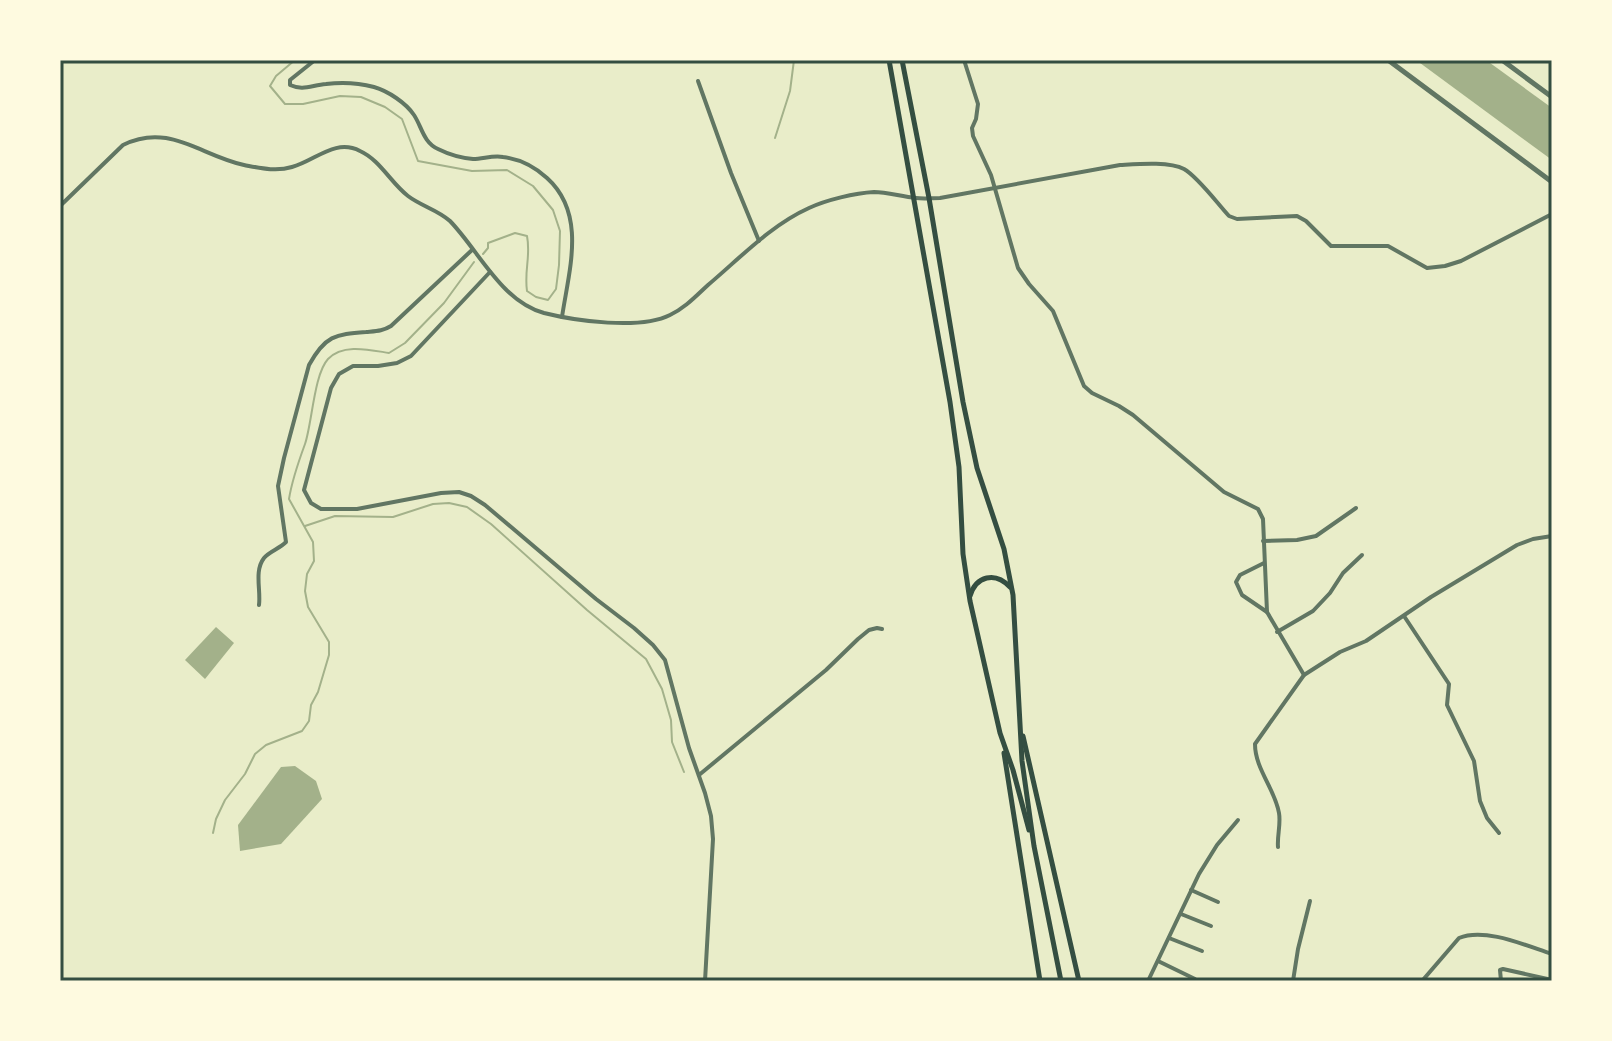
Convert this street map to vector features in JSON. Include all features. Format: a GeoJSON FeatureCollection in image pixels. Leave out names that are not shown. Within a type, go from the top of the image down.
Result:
{"type":"FeatureCollection","features":[{"type":"Feature","properties":{"kind":"main road"},"geometry":{"type":"LineString","coordinates":[[889,60],[958,457],[963,554],[970,601],[1011,791],[1040,981]]}},
{"type":"Feature","properties":{"kind":"main road"},"geometry":{"type":"LineString","coordinates":[[902,60],[963,402],[977,468],[1004,549],[1013,595],[1022,761],[1034,846],[1061,981]]}},
{"type":"Feature","properties":{"kind":"main road"},"geometry":{"type":"LineString","coordinates":[[970,601],[975,584],[987,577],[1007,583],[1013,595]]}},
{"type":"Feature","properties":{"kind":"main road"},"geometry":{"type":"LineString","coordinates":[[1021,727],[1079,981]]}},
{"type":"Feature","properties":{"kind":"main road"},"geometry":{"type":"LineString","coordinates":[[1000,733],[1034,846]]}},
{"type":"Feature","properties":{"kind":"street"},"geometry":{"type":"LineString","coordinates":[[315,60],[290,80],[290,85],[307,88],[347,82],[376,88],[404,104],[433,147],[473,159],[508,158],[540,172],[552,183],[567,203],[573,231],[562,317]]}},
{"type":"Feature","properties":{"kind":"street"},"geometry":{"type":"LineString","coordinates":[[964,60],[978,104],[973,136],[991,175],[1018,268],[1053,311],[1084,386],[1133,415],[1224,492],[1258,509],[1263,519],[1267,612],[1304,675]]}},
{"type":"Feature","properties":{"kind":"street"},"geometry":{"type":"LineString","coordinates":[[1388,60],[1552,182]]}},
{"type":"Feature","properties":{"kind":"street"},"geometry":{"type":"LineString","coordinates":[[1502,60],[1552,97]]}},
{"type":"Feature","properties":{"kind":"street"},"geometry":{"type":"LineString","coordinates":[[698,81],[759,241]]}},
{"type":"Feature","properties":{"kind":"street"},"geometry":{"type":"LineString","coordinates":[[60,206],[123,145],[150,136],[184,143],[240,164],[273,170],[294,167],[332,149],[346,147],[372,158],[409,197],[445,217],[490,272],[528,306],[562,317],[628,323],[668,316],[685,305],[789,218],[812,207],[874,192],[929,198],[1120,165],[1145,163],[1178,167],[1191,174],[1229,216],[1237,219],[1297,216],[1331,246],[1388,246],[1427,268],[1461,261],[1552,214]]}},
{"type":"Feature","properties":{"kind":"street"},"geometry":{"type":"LineString","coordinates":[[259,605],[258,573],[261,562],[267,554],[286,542],[278,486],[309,365],[315,354],[341,334],[385,330],[472,250]]}},
{"type":"Feature","properties":{"kind":"street"},"geometry":{"type":"LineString","coordinates":[[490,272],[411,356],[397,363],[353,366],[339,374],[331,388],[304,490],[311,503],[321,509],[357,509],[450,492],[471,496],[653,645],[665,660],[711,816],[713,839],[705,981]]}},
{"type":"Feature","properties":{"kind":"street"},"geometry":{"type":"LineString","coordinates":[[1263,541],[1316,536],[1356,508]]}},
{"type":"Feature","properties":{"kind":"street"},"geometry":{"type":"LineString","coordinates":[[1278,847],[1280,817],[1254,749],[1304,675],[1340,652],[1366,641],[1517,545],[1552,536]]}},
{"type":"Feature","properties":{"kind":"street"},"geometry":{"type":"LineString","coordinates":[[1277,632],[1313,611],[1343,573],[1362,555]]}},
{"type":"Feature","properties":{"kind":"street"},"geometry":{"type":"LineString","coordinates":[[1264,563],[1240,575],[1236,582],[1242,595],[1267,612]]}},
{"type":"Feature","properties":{"kind":"street"},"geometry":{"type":"LineString","coordinates":[[1404,616],[1449,684],[1447,705],[1474,761],[1480,801],[1487,818],[1499,833]]}},
{"type":"Feature","properties":{"kind":"street"},"geometry":{"type":"LineString","coordinates":[[699,775],[826,670],[869,630],[882,629]]}},
{"type":"Feature","properties":{"kind":"street"},"geometry":{"type":"LineString","coordinates":[[1148,981],[1199,874],[1238,820]]}},
{"type":"Feature","properties":{"kind":"street"},"geometry":{"type":"LineString","coordinates":[[1191,890],[1218,902]]}},
{"type":"Feature","properties":{"kind":"street"},"geometry":{"type":"LineString","coordinates":[[1293,981],[1310,901]]}},
{"type":"Feature","properties":{"kind":"street"},"geometry":{"type":"LineString","coordinates":[[1181,914],[1211,926]]}},
{"type":"Feature","properties":{"kind":"street"},"geometry":{"type":"LineString","coordinates":[[1422,981],[1459,938],[1467,935],[1492,936],[1552,954]]}},
{"type":"Feature","properties":{"kind":"street"},"geometry":{"type":"LineString","coordinates":[[1169,938],[1202,951]]}},
{"type":"Feature","properties":{"kind":"street"},"geometry":{"type":"LineString","coordinates":[[1158,961],[1195,979]]}},
{"type":"Feature","properties":{"kind":"street"},"geometry":{"type":"LineString","coordinates":[[1501,981],[1499,974],[1503,969],[1552,980]]}},
{"type":"Feature","properties":{"kind":"shaded area"},"geometry":{"type":"Polygon","coordinates":[[[1416,60],[1486,60],[1552,108],[1552,160],[1416,60]]]}},
{"type":"Feature","properties":{"kind":"shaded area"},"geometry":{"type":"Polygon","coordinates":[[[216,627],[234,643],[205,679],[185,660],[216,627]]]}},
{"type":"Feature","properties":{"kind":"shaded area"},"geometry":{"type":"Polygon","coordinates":[[[295,766],[316,781],[322,799],[281,844],[240,851],[238,825],[281,767],[295,766]]]}},
{"type":"Feature","properties":{"kind":"waterway"},"geometry":{"type":"LineString","coordinates":[[146,60],[154,61]]}},
{"type":"Feature","properties":{"kind":"waterway"},"geometry":{"type":"LineString","coordinates":[[295,60],[276,76],[270,86],[285,104],[303,104],[340,96],[361,97],[385,107],[402,119],[418,161],[472,171],[507,170],[533,186],[553,210],[560,231],[556,289],[548,300],[527,291],[527,236],[515,233],[488,243],[483,254]]}},
{"type":"Feature","properties":{"kind":"waterway"},"geometry":{"type":"LineString","coordinates":[[775,138],[790,91],[794,60]]}},
{"type":"Feature","properties":{"kind":"waterway"},"geometry":{"type":"LineString","coordinates":[[213,833],[225,800],[245,774],[255,754],[266,745],[302,731],[309,721],[311,705],[329,655],[329,642],[308,607],[305,591],[307,574],[314,561],[313,542],[289,499],[323,366],[341,351],[357,349],[389,353],[405,343],[444,303],[474,262]]}},
{"type":"Feature","properties":{"kind":"waterway"},"geometry":{"type":"LineString","coordinates":[[305,526],[335,516],[393,517],[433,504],[449,503],[467,507],[491,524],[646,659],[662,689],[671,720],[672,742],[684,772]]}}]}
